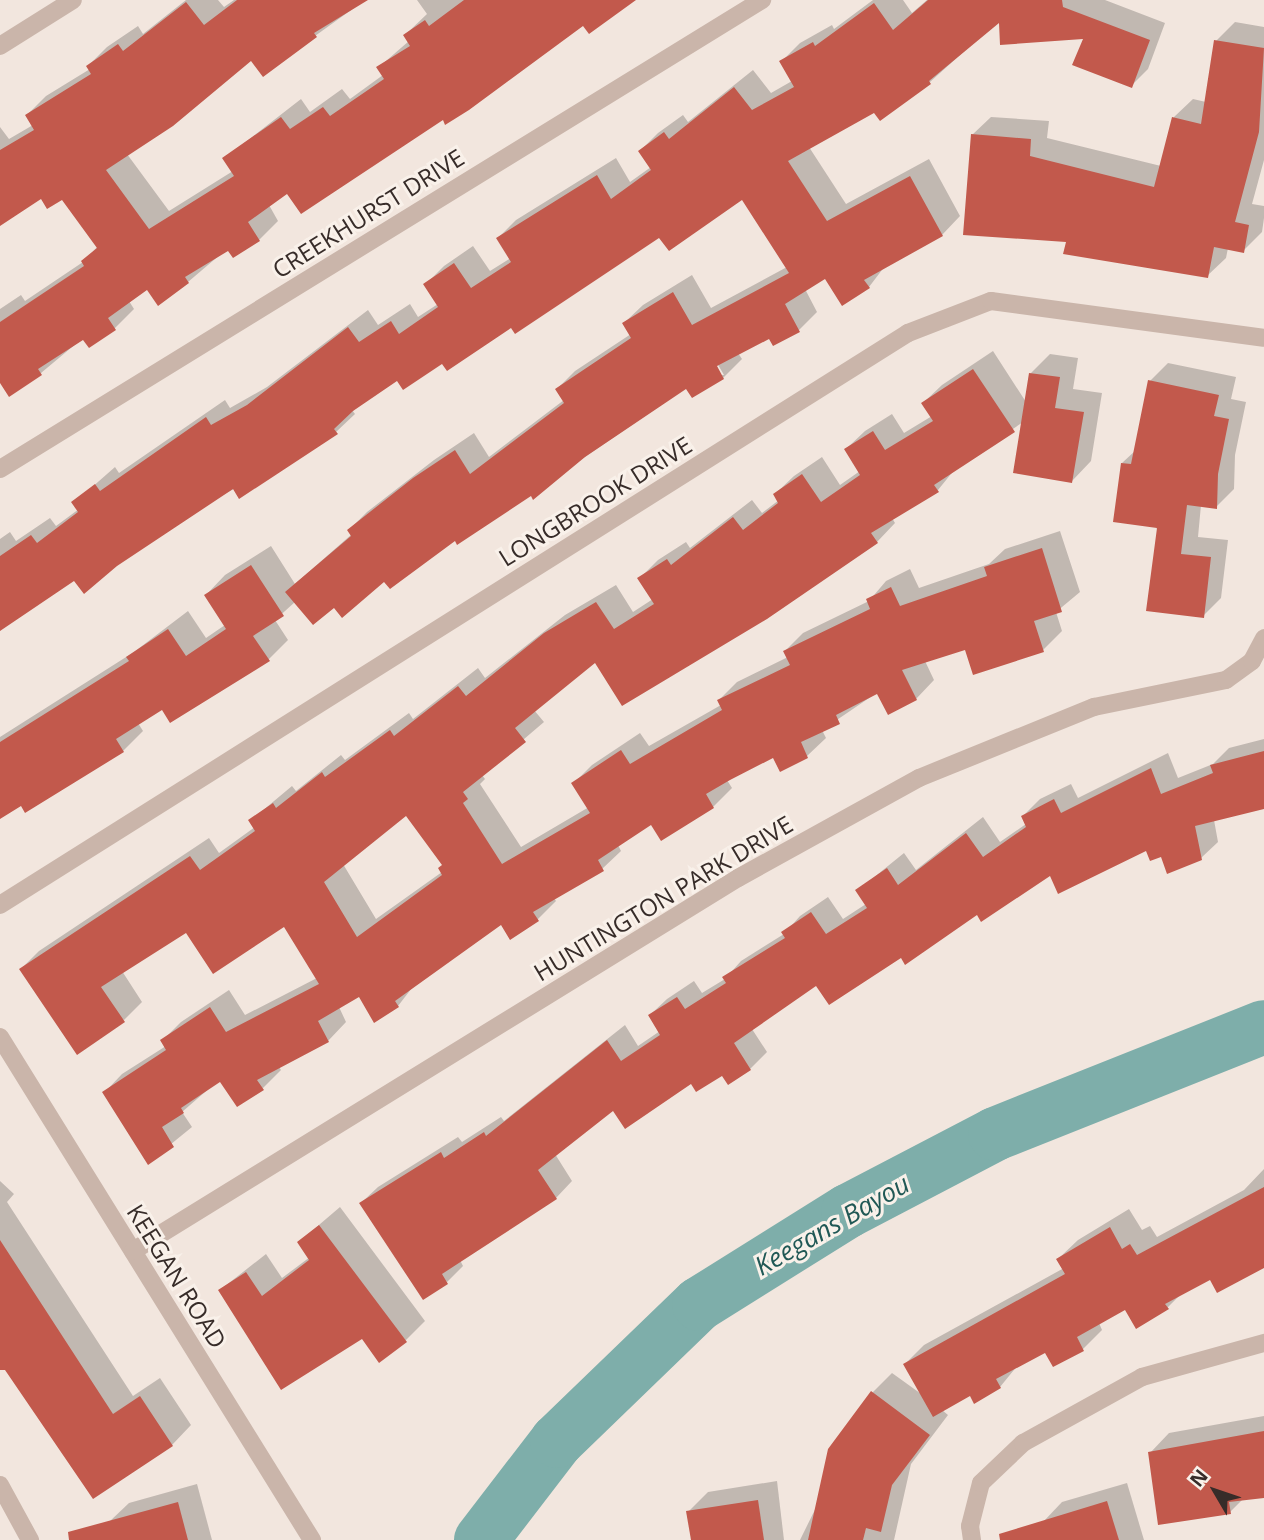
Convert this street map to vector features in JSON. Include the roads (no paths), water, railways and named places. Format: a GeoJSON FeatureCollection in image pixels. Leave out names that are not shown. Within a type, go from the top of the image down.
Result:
{"type":"FeatureCollection","features":[{"type":"Feature","properties":{"kind":"street"},"geometry":{"type":"LineString","coordinates":[[0,46],[73,0]]}},
{"type":"Feature","properties":{"kind":"street","name":"CREEKHURST DRIVE"},"geometry":{"type":"LineString","coordinates":[[0,469],[762,0]]}},
{"type":"Feature","properties":{"kind":"street","name":"LONGBROOK DRIVE"},"geometry":{"type":"LineString","coordinates":[[0,905],[908,333],[991,301],[1264,338]]}},
{"type":"Feature","properties":{"kind":"street","name":"HUNTINGTON PARK DRIVE"},"geometry":{"type":"LineString","coordinates":[[133,1251],[738,878],[919,778],[1094,707],[1226,680],[1252,661],[1264,638]]}},
{"type":"Feature","properties":{"kind":"street","name":"KEEGAN ROAD"},"geometry":{"type":"LineString","coordinates":[[0,1037],[312,1540]]}},
{"type":"Feature","properties":{"kind":"street"},"geometry":{"type":"LineString","coordinates":[[972,1540],[970,1526],[981,1483],[1023,1443],[1137,1380],[1264,1343]]}},
{"type":"Feature","properties":{"kind":"street"},"geometry":{"type":"LineString","coordinates":[[0,1485],[30,1540]]}},
{"type":"Feature","properties":{"kind":"waterway","name":"Keegans Bayou"},"geometry":{"type":"LineString","coordinates":[[481,1540],[557,1441],[699,1304],[848,1211],[995,1134],[1264,1027]]}}]}
